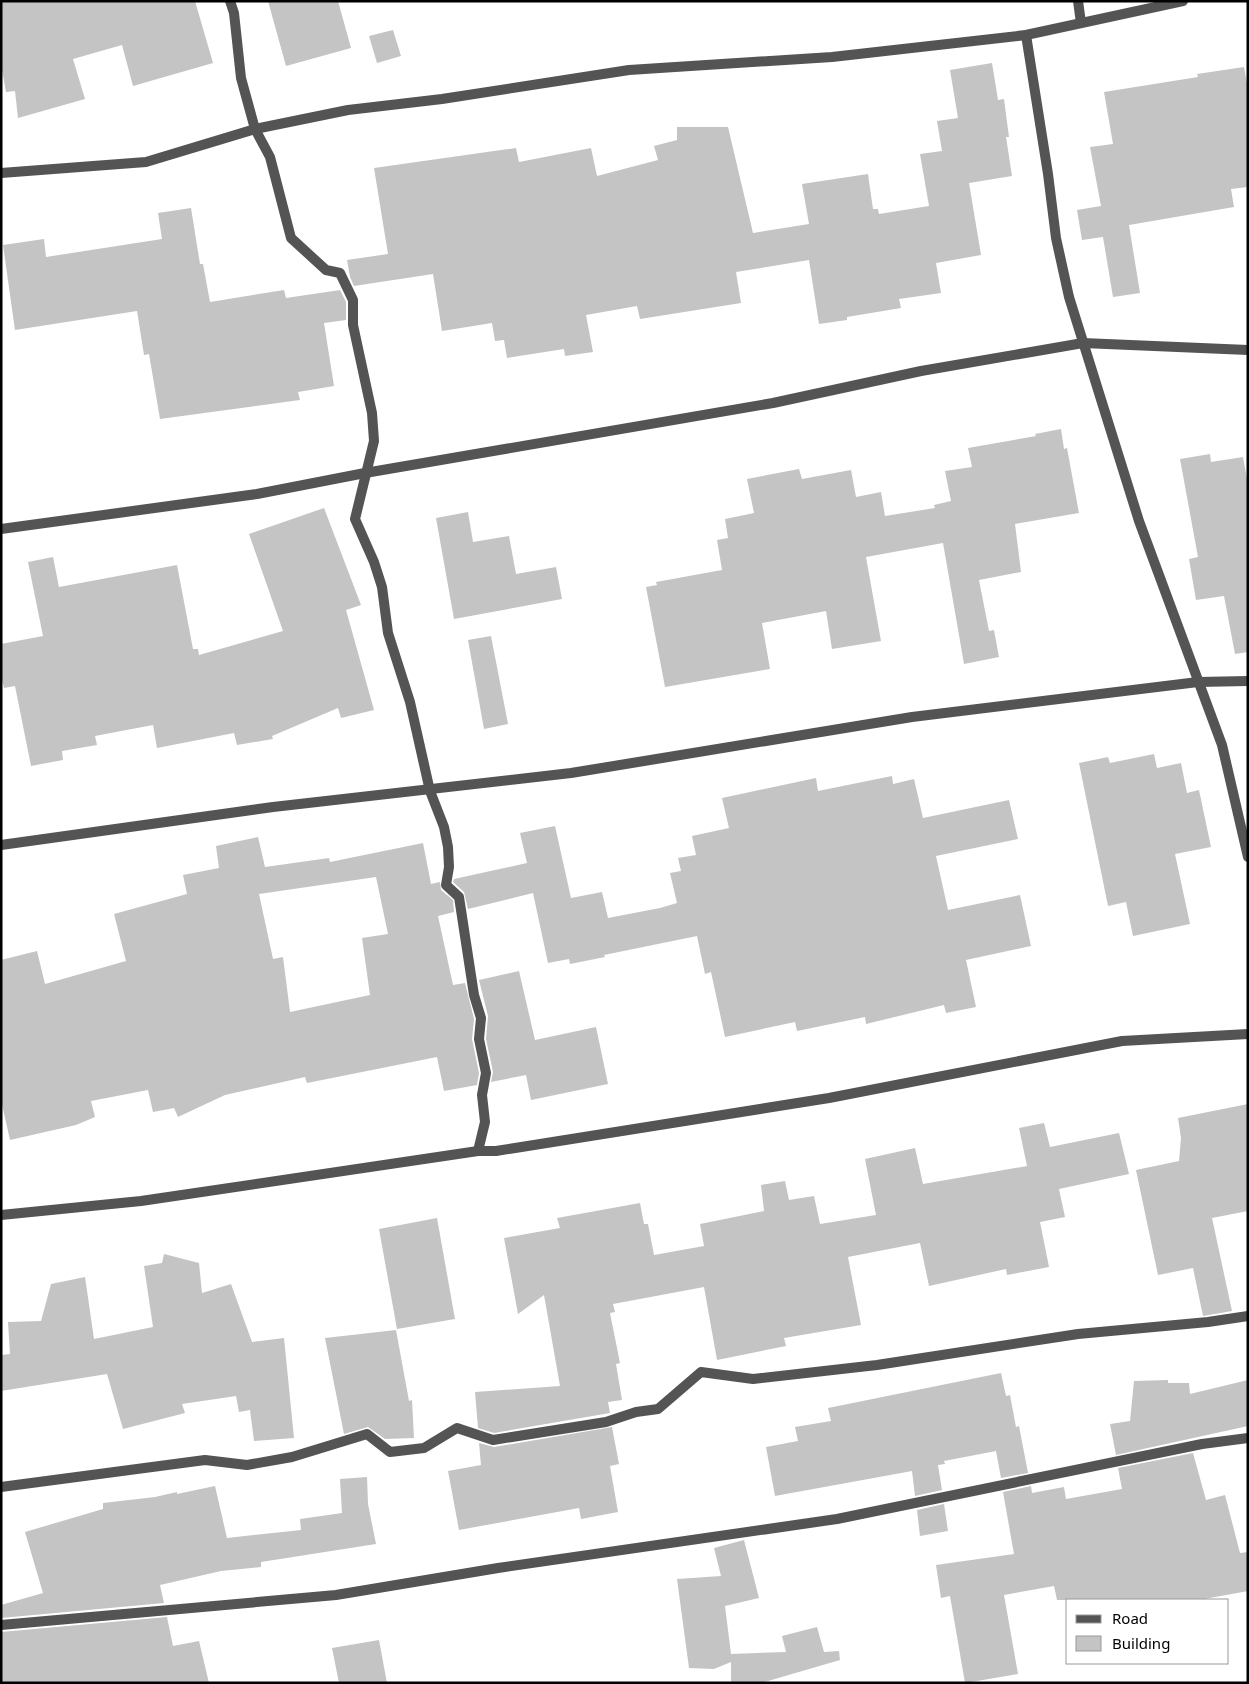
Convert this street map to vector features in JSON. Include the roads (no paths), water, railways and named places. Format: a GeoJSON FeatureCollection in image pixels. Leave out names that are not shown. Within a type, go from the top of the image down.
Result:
{"type":"FeatureCollection","features":[{"type":"Feature","properties":{"kind":"street"},"geometry":{"type":"LineString","coordinates":[[230,1],[234,13],[241,78],[255,129],[270,157],[291,238],[326,270],[340,273],[353,300],[353,325],[372,413],[374,441],[355,519],[374,562],[382,587],[388,633],[410,702],[430,790],[448,847],[449,867],[446,884],[459,897],[474,996],[482,1018],[479,1039],[486,1073],[482,1095],[485,1122],[478,1151]]}},
{"type":"Feature","properties":{"kind":"street"},"geometry":{"type":"LineString","coordinates":[[1078,1],[1081,23]]}},
{"type":"Feature","properties":{"kind":"street"},"geometry":{"type":"LineString","coordinates":[[1,173],[146,162],[255,129],[348,110],[442,99],[629,70],[832,57],[1026,35],[1183,1]]}},
{"type":"Feature","properties":{"kind":"street"},"geometry":{"type":"LineString","coordinates":[[1026,35],[1056,238],[1069,296],[1139,520],[1222,745],[1248,857]]}},
{"type":"Feature","properties":{"kind":"street"},"geometry":{"type":"LineString","coordinates":[[1,529],[257,494],[365,473],[773,404],[921,371],[1083,343],[1248,350]]}},
{"type":"Feature","properties":{"kind":"street"},"geometry":{"type":"LineString","coordinates":[[1,845],[273,807],[571,773],[912,716],[1198,682],[1248,681]]}},
{"type":"Feature","properties":{"kind":"street"},"geometry":{"type":"LineString","coordinates":[[1,1215],[142,1201],[478,1151],[496,1151],[829,1098],[1122,1041],[1248,1034]]}},
{"type":"Feature","properties":{"kind":"street"},"geometry":{"type":"LineString","coordinates":[[1,1487],[205,1460],[247,1465],[292,1457],[367,1434],[390,1452],[424,1448],[457,1428],[493,1440],[606,1422],[636,1412],[658,1409],[701,1372],[753,1379],[877,1365],[1078,1334],[1208,1322],[1248,1316]]}},
{"type":"Feature","properties":{"kind":"street"},"geometry":{"type":"LineString","coordinates":[[1,1625],[336,1595],[498,1568],[837,1519],[1202,1444],[1248,1438]]}}]}
